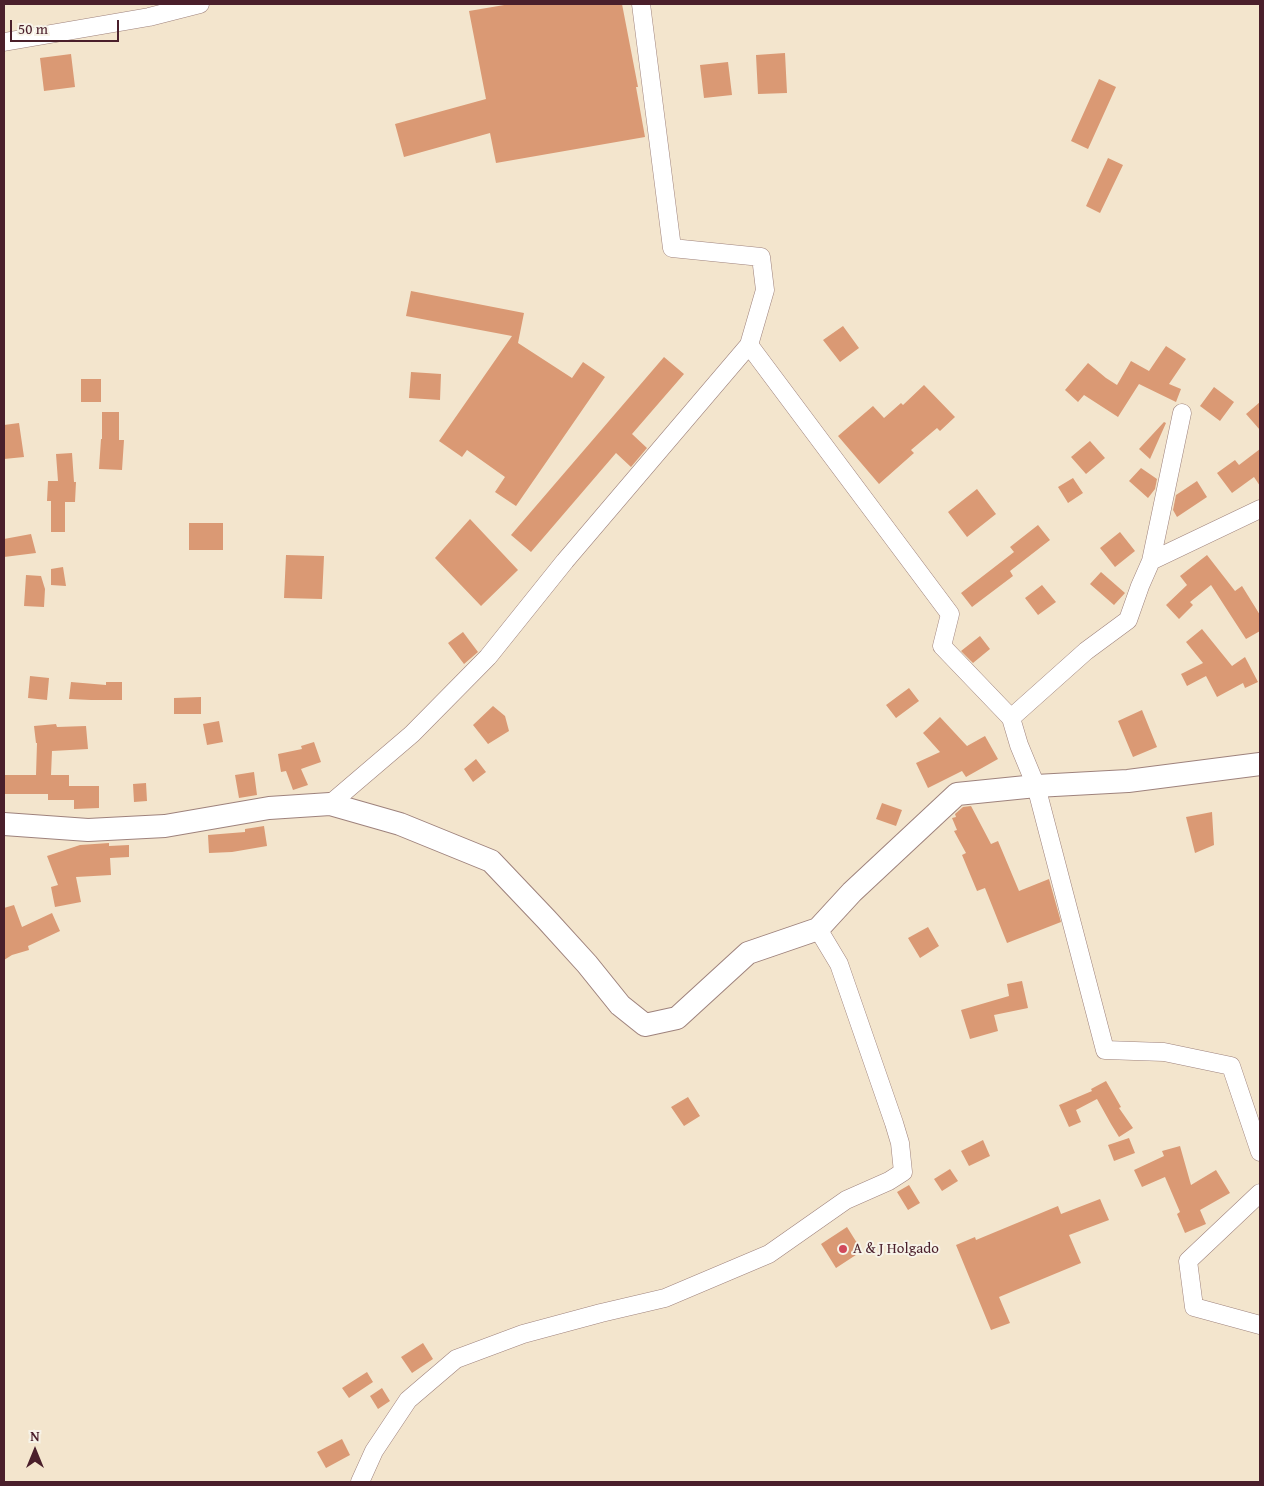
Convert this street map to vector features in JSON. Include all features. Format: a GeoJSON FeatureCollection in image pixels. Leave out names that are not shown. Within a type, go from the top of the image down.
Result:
{"type":"FeatureCollection","features":[{"type":"Feature","properties":{"kind":"street"},"geometry":{"type":"LineString","coordinates":[[4,42],[149,17],[200,4]]}},
{"type":"Feature","properties":{"kind":"street"},"geometry":{"type":"LineString","coordinates":[[330,804],[412,734],[488,657],[565,561],[750,345],[765,290],[760,257],[672,248],[641,4]]}},
{"type":"Feature","properties":{"kind":"street"},"geometry":{"type":"LineString","coordinates":[[750,345],[950,614],[942,646],[1011,718],[1019,745],[1036,786],[1105,1050],[1164,1052],[1231,1066],[1260,1152]]}},
{"type":"Feature","properties":{"kind":"street"},"geometry":{"type":"LineString","coordinates":[[1011,718],[1086,651],[1128,620],[1151,561],[1182,413]]}},
{"type":"Feature","properties":{"kind":"street"},"geometry":{"type":"LineString","coordinates":[[1151,561],[1260,509]]}},
{"type":"Feature","properties":{"kind":"street"},"geometry":{"type":"LineString","coordinates":[[4,824],[88,830],[165,826],[269,808],[330,804],[400,824],[491,861],[587,964],[620,1005],[645,1025],[677,1018],[748,953],[818,929],[852,892],[957,794],[1036,786],[1128,781],[1260,764]]}},
{"type":"Feature","properties":{"kind":"street"},"geometry":{"type":"LineString","coordinates":[[360,1482],[374,1450],[408,1400],[456,1359],[523,1334],[665,1298],[768,1254],[846,1200],[889,1181],[903,1172],[900,1143],[891,1113],[838,964],[818,929]]}},
{"type":"Feature","properties":{"kind":"street"},"geometry":{"type":"LineString","coordinates":[[1260,1193],[1188,1261],[1194,1306],[1260,1325]]}},
{"type":"Feature","properties":{"kind":"building"},"geometry":{"type":"Polygon","coordinates":[[[510,4],[622,4],[638,87],[636,87],[645,137],[496,163],[490,133],[404,157],[395,124],[486,99],[469,11],[510,4]]]}},
{"type":"Feature","properties":{"kind":"building"},"geometry":{"type":"Polygon","coordinates":[[[785,53],[787,93],[758,94],[756,55],[785,53]]]}},
{"type":"Feature","properties":{"kind":"building"},"geometry":{"type":"Polygon","coordinates":[[[71,54],[75,87],[44,91],[40,58],[71,54]]]}},
{"type":"Feature","properties":{"kind":"building"},"geometry":{"type":"Polygon","coordinates":[[[728,62],[732,95],[704,98],[700,65],[728,62]]]}},
{"type":"Feature","properties":{"kind":"building"},"geometry":{"type":"Polygon","coordinates":[[[1099,79],[1116,87],[1088,149],[1071,141],[1099,79]]]}},
{"type":"Feature","properties":{"kind":"building"},"geometry":{"type":"Polygon","coordinates":[[[1108,158],[1123,165],[1100,213],[1086,206],[1108,158]]]}},
{"type":"Feature","properties":{"kind":"building"},"geometry":{"type":"Polygon","coordinates":[[[411,291],[524,313],[518,343],[572,378],[583,362],[605,377],[516,506],[495,492],[505,477],[467,450],[462,457],[439,441],[512,336],[406,316],[411,291]]]}},
{"type":"Feature","properties":{"kind":"building"},"geometry":{"type":"Polygon","coordinates":[[[843,326],[859,348],[840,362],[823,340],[843,326]]]}},
{"type":"Feature","properties":{"kind":"building"},"geometry":{"type":"Polygon","coordinates":[[[1166,346],[1186,359],[1169,384],[1181,389],[1176,402],[1139,384],[1118,417],[1084,395],[1078,402],[1065,390],[1088,363],[1117,385],[1131,361],[1149,371],[1166,346]]]}},
{"type":"Feature","properties":{"kind":"building"},"geometry":{"type":"Polygon","coordinates":[[[664,357],[684,374],[632,434],[647,448],[631,467],[616,453],[531,552],[511,535],[664,357]]]}},
{"type":"Feature","properties":{"kind":"building"},"geometry":{"type":"Polygon","coordinates":[[[411,372],[441,374],[440,400],[409,398],[411,372]]]}},
{"type":"Feature","properties":{"kind":"building"},"geometry":{"type":"Polygon","coordinates":[[[81,379],[101,379],[101,402],[81,402],[81,379]]]}},
{"type":"Feature","properties":{"kind":"building"},"geometry":{"type":"Polygon","coordinates":[[[924,385],[955,417],[940,431],[937,428],[911,450],[914,453],[879,484],[838,436],[873,406],[884,418],[901,403],[903,405],[924,385]]]}},
{"type":"Feature","properties":{"kind":"building"},"geometry":{"type":"Polygon","coordinates":[[[1214,387],[1234,402],[1220,421],[1200,406],[1214,387]]]}},
{"type":"Feature","properties":{"kind":"building"},"geometry":{"type":"Polygon","coordinates":[[[1260,402],[1260,430],[1246,414],[1260,402]]]}},
{"type":"Feature","properties":{"kind":"building"},"geometry":{"type":"Polygon","coordinates":[[[102,412],[119,412],[119,440],[124,440],[122,470],[99,469],[102,412]]]}},
{"type":"Feature","properties":{"kind":"building"},"geometry":{"type":"Polygon","coordinates":[[[1164,422],[1166,423],[1150,459],[1139,449],[1164,422]]]}},
{"type":"Feature","properties":{"kind":"building"},"geometry":{"type":"Polygon","coordinates":[[[19,423],[24,457],[4,459],[4,425],[19,423]]]}},
{"type":"Feature","properties":{"kind":"building"},"geometry":{"type":"Polygon","coordinates":[[[1090,441],[1105,458],[1086,474],[1071,457],[1090,441]]]}},
{"type":"Feature","properties":{"kind":"building"},"geometry":{"type":"Polygon","coordinates":[[[1260,449],[1260,486],[1254,477],[1232,493],[1217,473],[1235,460],[1239,465],[1260,449]]]}},
{"type":"Feature","properties":{"kind":"building"},"geometry":{"type":"Polygon","coordinates":[[[72,453],[74,482],[76,482],[75,502],[65,502],[65,532],[51,532],[51,501],[47,501],[48,481],[58,481],[56,454],[72,453]]]}},
{"type":"Feature","properties":{"kind":"building"},"geometry":{"type":"Polygon","coordinates":[[[1141,468],[1157,479],[1155,489],[1148,498],[1129,481],[1141,468]]]}},
{"type":"Feature","properties":{"kind":"building"},"geometry":{"type":"Polygon","coordinates":[[[1073,478],[1083,493],[1068,503],[1058,487],[1073,478]]]}},
{"type":"Feature","properties":{"kind":"building"},"geometry":{"type":"Polygon","coordinates":[[[1197,481],[1207,497],[1177,517],[1173,510],[1176,495],[1197,481]]]}},
{"type":"Feature","properties":{"kind":"building"},"geometry":{"type":"Polygon","coordinates":[[[977,489],[996,514],[967,537],[948,512],[977,489]]]}},
{"type":"Feature","properties":{"kind":"building"},"geometry":{"type":"Polygon","coordinates":[[[470,519],[518,570],[481,606],[435,558],[470,519]]]}},
{"type":"Feature","properties":{"kind":"building"},"geometry":{"type":"Polygon","coordinates":[[[189,523],[223,523],[223,550],[189,550],[189,523]]]}},
{"type":"Feature","properties":{"kind":"building"},"geometry":{"type":"Polygon","coordinates":[[[1038,525],[1050,540],[1010,571],[1013,576],[972,607],[961,593],[1014,552],[1010,547],[1038,525]]]}},
{"type":"Feature","properties":{"kind":"building"},"geometry":{"type":"Polygon","coordinates":[[[1120,532],[1135,551],[1115,567],[1100,548],[1120,532]]]}},
{"type":"Feature","properties":{"kind":"building"},"geometry":{"type":"Polygon","coordinates":[[[31,534],[36,553],[4,557],[4,539],[31,534]]]}},
{"type":"Feature","properties":{"kind":"building"},"geometry":{"type":"Polygon","coordinates":[[[286,555],[324,556],[322,599],[284,598],[286,555]]]}},
{"type":"Feature","properties":{"kind":"building"},"geometry":{"type":"Polygon","coordinates":[[[1207,555],[1235,591],[1242,586],[1260,615],[1260,631],[1246,639],[1211,585],[1190,602],[1193,605],[1179,619],[1166,605],[1187,585],[1180,576],[1207,555]]]}},
{"type":"Feature","properties":{"kind":"building"},"geometry":{"type":"Polygon","coordinates":[[[63,567],[66,586],[51,585],[51,569],[63,567]]]}},
{"type":"Feature","properties":{"kind":"building"},"geometry":{"type":"Polygon","coordinates":[[[1101,572],[1125,593],[1114,605],[1090,584],[1101,572]]]}},
{"type":"Feature","properties":{"kind":"building"},"geometry":{"type":"Polygon","coordinates":[[[26,575],[41,576],[45,589],[44,607],[24,606],[26,575]]]}},
{"type":"Feature","properties":{"kind":"building"},"geometry":{"type":"Polygon","coordinates":[[[1042,585],[1056,602],[1038,615],[1025,598],[1042,585]]]}},
{"type":"Feature","properties":{"kind":"building"},"geometry":{"type":"Polygon","coordinates":[[[1202,629],[1232,666],[1245,657],[1258,682],[1245,688],[1243,683],[1217,697],[1206,676],[1187,686],[1181,674],[1203,663],[1186,642],[1202,629]]]}},
{"type":"Feature","properties":{"kind":"building"},"geometry":{"type":"Polygon","coordinates":[[[463,632],[478,652],[464,664],[448,643],[463,632]]]}},
{"type":"Feature","properties":{"kind":"building"},"geometry":{"type":"Polygon","coordinates":[[[980,636],[990,649],[973,663],[961,651],[980,636]]]}},
{"type":"Feature","properties":{"kind":"building"},"geometry":{"type":"Polygon","coordinates":[[[30,676],[49,678],[47,700],[28,698],[30,676]]]}},
{"type":"Feature","properties":{"kind":"building"},"geometry":{"type":"Polygon","coordinates":[[[71,682],[106,685],[106,682],[122,682],[122,700],[69,699],[71,682]]]}},
{"type":"Feature","properties":{"kind":"building"},"geometry":{"type":"Polygon","coordinates":[[[909,688],[919,701],[896,718],[886,705],[909,688]]]}},
{"type":"Feature","properties":{"kind":"building"},"geometry":{"type":"Polygon","coordinates":[[[201,697],[201,714],[174,714],[174,698],[201,697]]]}},
{"type":"Feature","properties":{"kind":"building"},"geometry":{"type":"Polygon","coordinates":[[[493,706],[505,716],[509,731],[488,744],[473,725],[493,706]]]}},
{"type":"Feature","properties":{"kind":"building"},"geometry":{"type":"Polygon","coordinates":[[[1142,710],[1157,747],[1133,757],[1118,721],[1142,710]]]}},
{"type":"Feature","properties":{"kind":"building"},"geometry":{"type":"Polygon","coordinates":[[[940,717],[967,746],[985,736],[998,759],[966,777],[962,771],[928,788],[916,763],[940,752],[923,733],[940,717]]]}},
{"type":"Feature","properties":{"kind":"building"},"geometry":{"type":"Polygon","coordinates":[[[219,721],[223,742],[207,745],[203,724],[219,721]]]}},
{"type":"Feature","properties":{"kind":"building"},"geometry":{"type":"Polygon","coordinates":[[[56,724],[57,727],[86,726],[88,749],[52,751],[51,775],[69,775],[69,786],[99,786],[99,808],[74,809],[74,800],[48,800],[48,794],[4,794],[4,775],[36,775],[37,743],[34,726],[56,724]]]}},
{"type":"Feature","properties":{"kind":"building"},"geometry":{"type":"Polygon","coordinates":[[[314,742],[321,762],[301,769],[308,785],[293,790],[286,771],[281,772],[278,754],[302,749],[301,746],[314,742]]]}},
{"type":"Feature","properties":{"kind":"building"},"geometry":{"type":"Polygon","coordinates":[[[476,759],[486,772],[473,782],[464,769],[476,759]]]}},
{"type":"Feature","properties":{"kind":"building"},"geometry":{"type":"Polygon","coordinates":[[[254,772],[257,795],[239,798],[235,775],[254,772]]]}},
{"type":"Feature","properties":{"kind":"building"},"geometry":{"type":"Polygon","coordinates":[[[146,783],[147,801],[134,802],[133,784],[146,783]]]}},
{"type":"Feature","properties":{"kind":"building"},"geometry":{"type":"Polygon","coordinates":[[[882,803],[902,810],[896,826],[876,819],[882,803]]]}},
{"type":"Feature","properties":{"kind":"building"},"geometry":{"type":"Polygon","coordinates":[[[971,806],[991,844],[998,841],[1019,891],[1049,879],[1061,922],[1007,943],[985,888],[977,891],[962,855],[966,853],[954,831],[957,830],[952,818],[956,817],[955,814],[963,807],[971,806]]]}},
{"type":"Feature","properties":{"kind":"building"},"geometry":{"type":"Polygon","coordinates":[[[1212,812],[1214,845],[1195,853],[1186,817],[1212,812]]]}},
{"type":"Feature","properties":{"kind":"building"},"geometry":{"type":"Polygon","coordinates":[[[264,826],[267,846],[232,852],[209,853],[208,835],[245,832],[245,829],[264,826]]]}},
{"type":"Feature","properties":{"kind":"building"},"geometry":{"type":"Polygon","coordinates":[[[109,843],[109,846],[129,845],[129,857],[110,858],[111,875],[76,877],[81,902],[55,907],[51,887],[58,885],[47,856],[80,845],[109,843]]]}},
{"type":"Feature","properties":{"kind":"building"},"geometry":{"type":"Polygon","coordinates":[[[14,905],[22,927],[52,913],[60,931],[28,946],[29,950],[12,955],[4,960],[4,908],[14,905]]]}},
{"type":"Feature","properties":{"kind":"building"},"geometry":{"type":"Polygon","coordinates":[[[928,927],[939,946],[920,958],[908,938],[928,927]]]}},
{"type":"Feature","properties":{"kind":"building"},"geometry":{"type":"Polygon","coordinates":[[[1022,981],[1028,1008],[994,1015],[998,1031],[970,1039],[961,1010],[1009,996],[1007,984],[1022,981]]]}},
{"type":"Feature","properties":{"kind":"building"},"geometry":{"type":"Polygon","coordinates":[[[1106,1081],[1121,1107],[1119,1108],[1133,1128],[1119,1137],[1097,1099],[1076,1110],[1081,1122],[1069,1127],[1059,1105],[1092,1091],[1091,1089],[1106,1081]]]}},
{"type":"Feature","properties":{"kind":"building"},"geometry":{"type":"Polygon","coordinates":[[[688,1097],[700,1116],[684,1126],[671,1107],[688,1097]]]}},
{"type":"Feature","properties":{"kind":"building"},"geometry":{"type":"Polygon","coordinates":[[[1129,1138],[1135,1153],[1114,1161],[1108,1145],[1129,1138]]]}},
{"type":"Feature","properties":{"kind":"building"},"geometry":{"type":"Polygon","coordinates":[[[983,1140],[990,1156],[969,1166],[961,1151],[983,1140]]]}},
{"type":"Feature","properties":{"kind":"building"},"geometry":{"type":"Polygon","coordinates":[[[1180,1146],[1191,1185],[1216,1170],[1230,1193],[1200,1210],[1206,1224],[1185,1233],[1177,1214],[1180,1212],[1165,1177],[1142,1187],[1134,1170],[1164,1156],[1162,1151],[1180,1146]]]}},
{"type":"Feature","properties":{"kind":"building"},"geometry":{"type":"Polygon","coordinates":[[[950,1169],[958,1181],[942,1191],[934,1179],[950,1169]]]}},
{"type":"Feature","properties":{"kind":"building"},"geometry":{"type":"Polygon","coordinates":[[[909,1185],[920,1203],[908,1210],[897,1192],[909,1185]]]}},
{"type":"Feature","properties":{"kind":"building"},"geometry":{"type":"Polygon","coordinates":[[[1100,1199],[1109,1220],[1069,1235],[1081,1263],[999,1297],[1010,1323],[991,1330],[956,1245],[975,1237],[976,1240],[1058,1206],[1061,1214],[1100,1199]]]}},
{"type":"Feature","properties":{"kind":"building"},"geometry":{"type":"Polygon","coordinates":[[[847,1227],[862,1251],[836,1268],[821,1244],[847,1227]]]}},
{"type":"Feature","properties":{"kind":"building"},"geometry":{"type":"Polygon","coordinates":[[[423,1343],[433,1359],[412,1373],[401,1357],[423,1343]]]}},
{"type":"Feature","properties":{"kind":"building"},"geometry":{"type":"Polygon","coordinates":[[[367,1372],[373,1382],[349,1398],[342,1388],[367,1372]]]}},
{"type":"Feature","properties":{"kind":"building"},"geometry":{"type":"Polygon","coordinates":[[[382,1388],[390,1401],[378,1409],[370,1396],[382,1388]]]}},
{"type":"Feature","properties":{"kind":"building"},"geometry":{"type":"Polygon","coordinates":[[[342,1439],[350,1455],[326,1468],[317,1452],[342,1439]]]}},
{"type":"Feature","properties":{"kind":"place","name":"A & J Holgado"},"geometry":{"type":"Point","coordinates":[843,1249]}}]}
